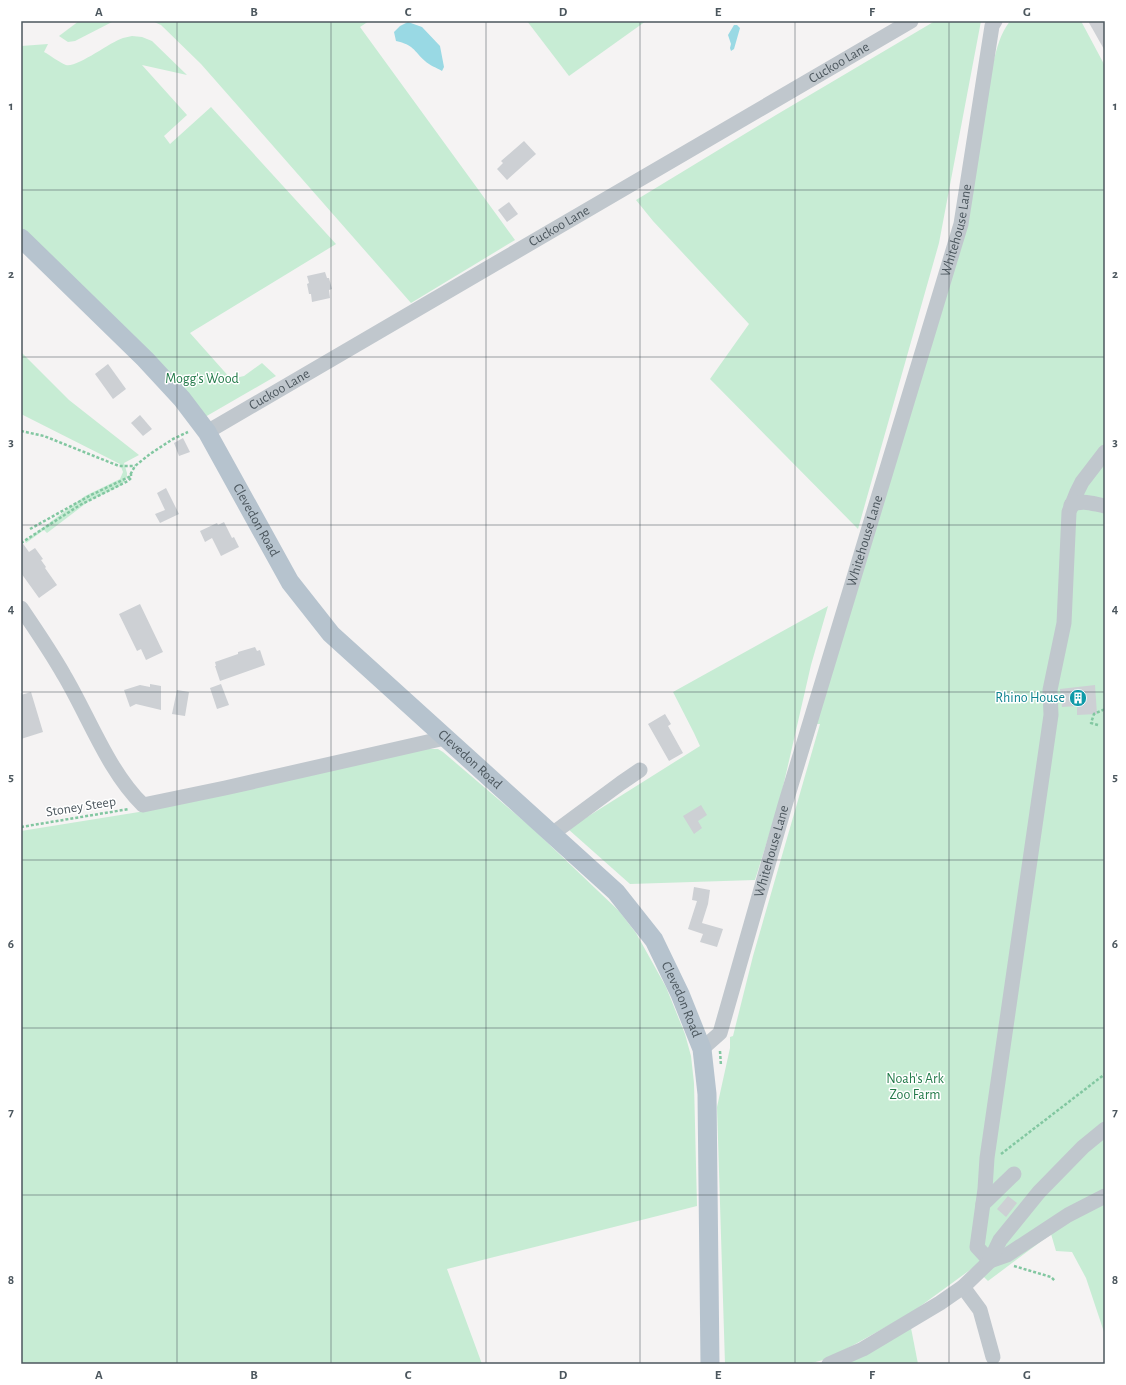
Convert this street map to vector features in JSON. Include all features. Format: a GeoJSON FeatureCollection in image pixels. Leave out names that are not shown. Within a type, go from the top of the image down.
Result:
{"type":"FeatureCollection","features":[{"type":"Feature","properties":{"kind":"main road","name":"Clevedon Road"},"geometry":{"type":"LineString","coordinates":[[21,238],[145,359],[182,399],[207,432],[290,582],[331,634],[616,892],[654,940],[680,994],[702,1049],[707,1094],[710,1364]]}},
{"type":"Feature","properties":{"kind":"street","name":"Cuckoo Lane"},"geometry":{"type":"LineString","coordinates":[[207,432],[911,21]]}},
{"type":"Feature","properties":{"kind":"street","name":"Whitehouse Lane"},"geometry":{"type":"LineString","coordinates":[[702,1049],[720,1033],[785,805],[961,224],[992,26],[995,21]]}},
{"type":"Feature","properties":{"kind":"street"},"geometry":{"type":"LineString","coordinates":[[993,1260],[977,1247],[988,1158],[1052,715],[1050,690],[1064,623],[1069,512],[1082,482],[1105,452]]}},
{"type":"Feature","properties":{"kind":"street"},"geometry":{"type":"LineString","coordinates":[[1071,505],[1083,501],[1105,506]]}},
{"type":"Feature","properties":{"kind":"street"},"geometry":{"type":"LineString","coordinates":[[21,608],[64,675],[116,772],[133,795],[143,805],[226,788],[445,738]]}},
{"type":"Feature","properties":{"kind":"street"},"geometry":{"type":"LineString","coordinates":[[552,834],[640,770]]}},
{"type":"Feature","properties":{"kind":"street"},"geometry":{"type":"LineString","coordinates":[[993,1260],[1000,1240],[1039,1192],[1083,1147],[1105,1129]]}},
{"type":"Feature","properties":{"kind":"street"},"geometry":{"type":"LineString","coordinates":[[983,1204],[1014,1174]]}},
{"type":"Feature","properties":{"kind":"street"},"geometry":{"type":"LineString","coordinates":[[829,1364],[863,1349],[940,1303],[963,1287],[993,1260],[1007,1255],[1068,1215],[1105,1196]]}},
{"type":"Feature","properties":{"kind":"street"},"geometry":{"type":"LineString","coordinates":[[963,1287],[980,1310],[993,1357]]}},
{"type":"Feature","properties":{"kind":"path"},"geometry":{"type":"LineString","coordinates":[[21,431],[44,436],[119,466],[135,466]]}},
{"type":"Feature","properties":{"kind":"path"},"geometry":{"type":"LineString","coordinates":[[30,529],[91,494],[129,477],[135,466],[173,439]]}},
{"type":"Feature","properties":{"kind":"path"},"geometry":{"type":"LineString","coordinates":[[21,543],[80,505],[128,481],[131,478],[131,473]]}},
{"type":"Feature","properties":{"kind":"path"},"geometry":{"type":"LineString","coordinates":[[1098,724],[1091,723],[1094,714],[1105,709]]}},
{"type":"Feature","properties":{"kind":"path","name":"Stoney Steep"},"geometry":{"type":"LineString","coordinates":[[21,827],[131,809],[143,805]]}},
{"type":"Feature","properties":{"kind":"path"},"geometry":{"type":"LineString","coordinates":[[988,1158],[1000,1155],[1105,1074]]}},
{"type":"Feature","properties":{"kind":"path"},"geometry":{"type":"LineString","coordinates":[[993,1260],[1051,1277],[1055,1281]]}},
{"type":"Feature","properties":{"kind":"green space"},"geometry":{"type":"Polygon","coordinates":[[[79,21],[114,21],[75,41],[68,42],[59,36],[79,21]]]}},
{"type":"Feature","properties":{"kind":"green space"},"geometry":{"type":"Polygon","coordinates":[[[152,21],[369,21],[360,27],[515,240],[411,303],[201,64],[161,25],[152,21]]]}},
{"type":"Feature","properties":{"kind":"green space"},"geometry":{"type":"Polygon","coordinates":[[[527,21],[646,21],[569,76],[527,21]]]}},
{"type":"Feature","properties":{"kind":"green space"},"geometry":{"type":"Polygon","coordinates":[[[935,21],[981,21],[939,243],[858,529],[710,379],[749,324],[653,221],[636,200],[935,21]]]}},
{"type":"Feature","properties":{"kind":"green space","name":"Noah's Ark Zoo Farm"},"geometry":{"type":"Polygon","coordinates":[[[1010,21],[1081,21],[1105,66],[1105,1335],[1086,1278],[1072,1252],[1056,1251],[1051,1234],[988,1281],[974,1267],[911,1313],[850,1347],[823,1360],[808,1364],[725,1364],[717,1107],[730,1048],[730,1037],[733,1036],[753,956],[820,724],[815,724],[945,297],[993,63],[1001,36],[1010,21]]]}},
{"type":"Feature","properties":{"kind":"green space","name":"Mogg's Wood"},"geometry":{"type":"Polygon","coordinates":[[[132,36],[142,37],[152,41],[187,75],[142,65],[187,115],[164,136],[170,144],[211,107],[336,244],[190,333],[231,379],[244,376],[262,363],[276,376],[205,417],[113,316],[21,229],[21,46],[48,44],[44,52],[66,65],[71,65],[78,63],[117,40],[132,36]]]}},
{"type":"Feature","properties":{"kind":"green space"},"geometry":{"type":"Polygon","coordinates":[[[21,352],[69,400],[139,455],[124,463],[127,477],[122,485],[89,501],[47,533],[44,530],[26,543],[25,541],[85,496],[120,479],[123,472],[120,464],[21,414],[21,352]]]}},
{"type":"Feature","properties":{"kind":"green space"},"geometry":{"type":"Polygon","coordinates":[[[828,606],[811,665],[780,800],[755,880],[630,884],[568,829],[700,746],[673,692],[828,606]]]}},
{"type":"Feature","properties":{"kind":"green space"},"geometry":{"type":"Polygon","coordinates":[[[424,749],[438,749],[443,752],[532,828],[619,911],[636,933],[666,987],[685,1034],[691,1056],[694,1083],[697,1206],[447,1269],[482,1364],[21,1364],[21,831],[139,812],[424,749]]]}},
{"type":"Feature","properties":{"kind":"green space"},"geometry":{"type":"Polygon","coordinates":[[[911,1328],[918,1364],[841,1364],[911,1328]]]}},
{"type":"Feature","properties":{"kind":"water"},"geometry":{"type":"Polygon","coordinates":[[[408,22],[422,27],[440,46],[444,67],[442,71],[427,62],[410,46],[396,41],[394,32],[400,26],[408,22]]]}},
{"type":"Feature","properties":{"kind":"water"},"geometry":{"type":"Polygon","coordinates":[[[734,25],[737,25],[740,28],[734,49],[731,51],[731,44],[728,35],[734,25]]]}},
{"type":"Feature","properties":{"kind":"building"},"geometry":{"type":"Polygon","coordinates":[[[1088,21],[1105,21],[1105,51],[1088,21]]]}},
{"type":"Feature","properties":{"kind":"building"},"geometry":{"type":"Polygon","coordinates":[[[524,141],[536,154],[507,180],[497,169],[503,163],[501,161],[524,141]]]}},
{"type":"Feature","properties":{"kind":"building"},"geometry":{"type":"Polygon","coordinates":[[[509,202],[518,214],[507,222],[498,210],[509,202]]]}},
{"type":"Feature","properties":{"kind":"building"},"geometry":{"type":"Polygon","coordinates":[[[325,272],[327,278],[329,278],[332,289],[329,290],[330,298],[312,302],[307,284],[309,283],[307,276],[325,272]]]}},
{"type":"Feature","properties":{"kind":"building"},"geometry":{"type":"Polygon","coordinates":[[[108,364],[126,389],[113,399],[95,374],[108,364]]]}},
{"type":"Feature","properties":{"kind":"building"},"geometry":{"type":"Polygon","coordinates":[[[140,415],[152,429],[143,436],[131,423],[140,415]]]}},
{"type":"Feature","properties":{"kind":"building"},"geometry":{"type":"Polygon","coordinates":[[[183,438],[190,452],[179,456],[174,443],[183,438]]]}},
{"type":"Feature","properties":{"kind":"building"},"geometry":{"type":"Polygon","coordinates":[[[166,488],[179,514],[160,523],[155,514],[165,510],[157,493],[166,488]]]}},
{"type":"Feature","properties":{"kind":"building"},"geometry":{"type":"Polygon","coordinates":[[[224,522],[232,538],[234,537],[239,547],[221,556],[212,538],[205,542],[200,531],[217,523],[218,525],[224,522]]]}},
{"type":"Feature","properties":{"kind":"building"},"geometry":{"type":"Polygon","coordinates":[[[21,541],[29,552],[35,548],[43,559],[41,560],[46,567],[45,568],[57,585],[39,598],[21,573],[21,541]]]}},
{"type":"Feature","properties":{"kind":"building"},"geometry":{"type":"Polygon","coordinates":[[[140,604],[163,652],[146,660],[141,649],[137,651],[119,614],[140,604]]]}},
{"type":"Feature","properties":{"kind":"building"},"geometry":{"type":"Polygon","coordinates":[[[255,647],[257,651],[260,650],[265,665],[220,681],[215,662],[238,654],[238,652],[255,647]]]}},
{"type":"Feature","properties":{"kind":"building"},"geometry":{"type":"Polygon","coordinates":[[[150,684],[161,686],[161,710],[136,704],[130,707],[124,690],[140,685],[150,687],[150,684]]]}},
{"type":"Feature","properties":{"kind":"building"},"geometry":{"type":"Polygon","coordinates":[[[221,684],[229,705],[217,709],[210,688],[221,684]]]}},
{"type":"Feature","properties":{"kind":"building","name":"Rhino House"},"geometry":{"type":"Polygon","coordinates":[[[1095,685],[1097,714],[1077,715],[1077,706],[1062,707],[1060,689],[1095,685]]]}},
{"type":"Feature","properties":{"kind":"building"},"geometry":{"type":"Polygon","coordinates":[[[177,690],[189,692],[185,716],[172,714],[177,690]]]}},
{"type":"Feature","properties":{"kind":"building"},"geometry":{"type":"Polygon","coordinates":[[[31,692],[43,732],[21,739],[21,695],[31,692]]]}},
{"type":"Feature","properties":{"kind":"building"},"geometry":{"type":"Polygon","coordinates":[[[665,714],[671,724],[668,726],[683,753],[669,761],[648,724],[665,714]]]}},
{"type":"Feature","properties":{"kind":"building"},"geometry":{"type":"Polygon","coordinates":[[[701,805],[707,815],[698,821],[702,828],[694,834],[683,816],[701,805]]]}},
{"type":"Feature","properties":{"kind":"building"},"geometry":{"type":"Polygon","coordinates":[[[694,887],[710,890],[708,904],[702,923],[723,929],[717,947],[700,942],[703,934],[688,929],[697,901],[692,900],[694,887]]]}},
{"type":"Feature","properties":{"kind":"building"},"geometry":{"type":"Polygon","coordinates":[[[1008,1196],[1017,1203],[1006,1217],[997,1209],[1008,1196]]]}},
{"type":"Feature","properties":{"kind":"place","name":"Rhino House"},"geometry":{"type":"Point","coordinates":[1078,698]}}]}
